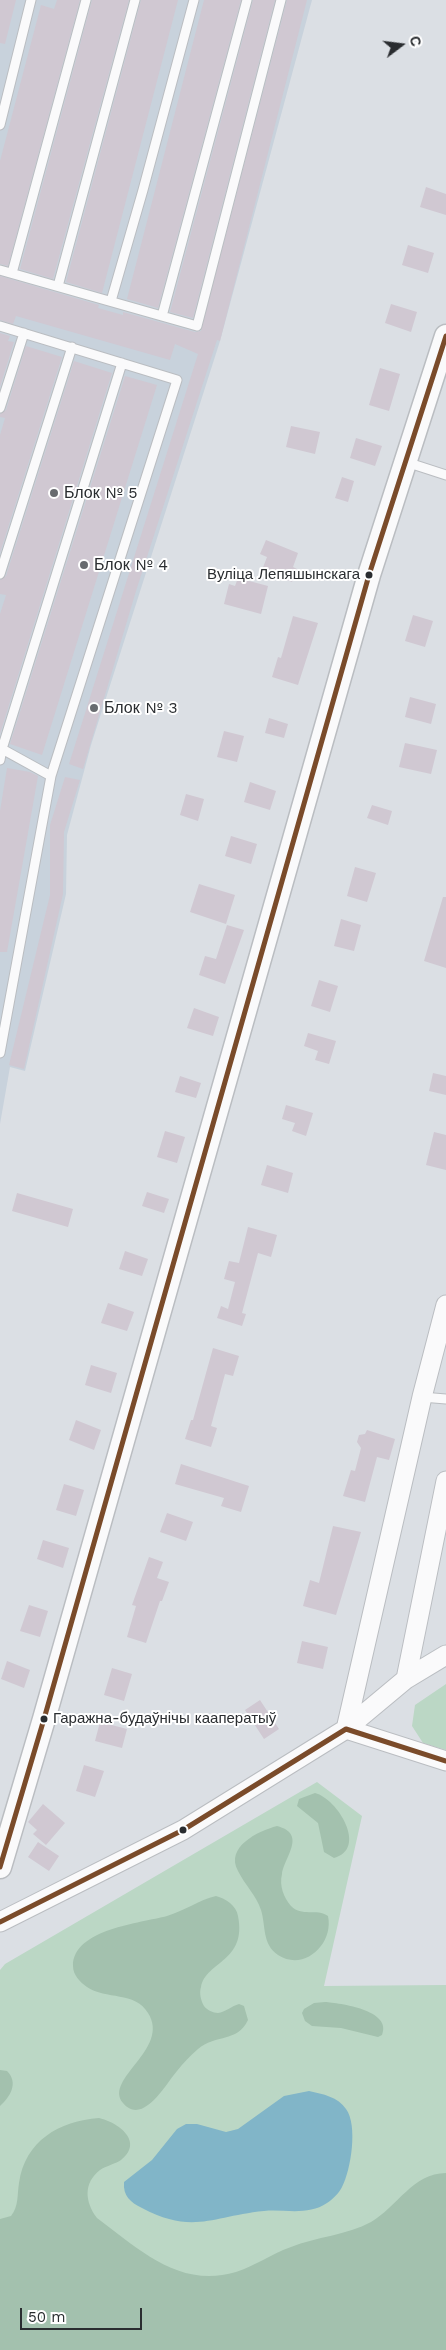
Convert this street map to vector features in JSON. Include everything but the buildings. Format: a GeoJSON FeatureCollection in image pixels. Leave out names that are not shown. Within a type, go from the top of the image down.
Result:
{"type":"FeatureCollection","features":[{"type":"Feature","properties":{"kind":"street"},"geometry":{"type":"LineString","coordinates":[[0,1868],[58,1671],[369,575],[446,336]]}},
{"type":"Feature","properties":{"kind":"street"},"geometry":{"type":"LineString","coordinates":[[346,1730],[422,1397],[446,1305]]}},
{"type":"Feature","properties":{"kind":"street"},"geometry":{"type":"LineString","coordinates":[[406,1679],[446,1481]]}},
{"type":"Feature","properties":{"kind":"street"},"geometry":{"type":"LineString","coordinates":[[0,1922],[183,1830],[346,1730],[406,1679],[446,1655]]}},
{"type":"Feature","properties":{"kind":"street"},"geometry":{"type":"LineString","coordinates":[[346,1730],[446,1761]]}},
{"type":"Feature","properties":{"kind":"lane"},"geometry":{"type":"LineString","coordinates":[[0,125],[31,0]]}},
{"type":"Feature","properties":{"kind":"lane"},"geometry":{"type":"LineString","coordinates":[[12,273],[86,0]]}},
{"type":"Feature","properties":{"kind":"lane"},"geometry":{"type":"LineString","coordinates":[[58,286],[136,0]]}},
{"type":"Feature","properties":{"kind":"lane"},"geometry":{"type":"LineString","coordinates":[[111,301],[194,0]]}},
{"type":"Feature","properties":{"kind":"lane"},"geometry":{"type":"LineString","coordinates":[[162,316],[247,0]]}},
{"type":"Feature","properties":{"kind":"lane"},"geometry":{"type":"LineString","coordinates":[[0,270],[197,326],[280,0]]}},
{"type":"Feature","properties":{"kind":"lane"},"geometry":{"type":"LineString","coordinates":[[0,326],[177,380],[50,776],[0,1052]]}},
{"type":"Feature","properties":{"kind":"lane"},"geometry":{"type":"LineString","coordinates":[[0,408],[24,333]]}},
{"type":"Feature","properties":{"kind":"lane"},"geometry":{"type":"LineString","coordinates":[[0,574],[72,348]]}},
{"type":"Feature","properties":{"kind":"lane"},"geometry":{"type":"LineString","coordinates":[[0,760],[122,363]]}},
{"type":"Feature","properties":{"kind":"lane"},"geometry":{"type":"LineString","coordinates":[[406,462],[446,475]]}},
{"type":"Feature","properties":{"kind":"lane"},"geometry":{"type":"LineString","coordinates":[[2,750],[50,776]]}},
{"type":"Feature","properties":{"kind":"lane"},"geometry":{"type":"LineString","coordinates":[[422,1397],[446,1399]]}},
{"type":"Feature","properties":{"kind":"shaded area"},"geometry":{"type":"Polygon","coordinates":[[[0,0],[312,0],[220,341],[91,745],[67,835],[66,894],[25,1071],[10,1067],[0,1124],[0,0]]]}},
{"type":"Feature","properties":{"kind":"green space"},"geometry":{"type":"Polygon","coordinates":[[[446,1684],[446,1750],[423,1743],[412,1726],[415,1705],[446,1684]]]}},
{"type":"Feature","properties":{"kind":"green space"},"geometry":{"type":"Polygon","coordinates":[[[317,1782],[362,1816],[324,1986],[446,1985],[446,2350],[0,2350],[0,1970],[5,1964],[317,1782]]]}},
{"type":"Feature","properties":{"kind":"green space"},"geometry":{"type":"Polygon","coordinates":[[[315,1793],[324,1797],[332,1804],[346,1824],[349,1845],[344,1853],[334,1858],[324,1852],[318,1823],[297,1806],[299,1799],[315,1793]]]}},
{"type":"Feature","properties":{"kind":"green space"},"geometry":{"type":"Polygon","coordinates":[[[277,1826],[291,1834],[293,1840],[281,1878],[286,1899],[291,1906],[299,1911],[328,1916],[329,1926],[322,1945],[307,1958],[298,1960],[278,1955],[269,1946],[259,1905],[238,1871],[235,1862],[236,1855],[245,1841],[277,1826]]]}},
{"type":"Feature","properties":{"kind":"green space"},"geometry":{"type":"Polygon","coordinates":[[[216,1896],[227,1901],[237,1912],[239,1931],[237,1943],[232,1952],[204,1978],[200,1989],[201,1999],[205,2007],[216,2013],[239,2004],[244,2006],[248,2020],[238,2032],[211,2041],[198,2049],[182,2065],[154,2100],[138,2110],[131,2109],[123,2103],[119,2094],[128,2073],[145,2051],[151,2039],[153,2026],[148,2013],[136,2001],[95,1991],[82,1983],[73,1969],[76,1954],[84,1944],[110,1930],[167,1916],[216,1896]]]}},
{"type":"Feature","properties":{"kind":"green space"},"geometry":{"type":"Polygon","coordinates":[[[325,2002],[352,2006],[372,2014],[380,2019],[383,2026],[382,2035],[378,2037],[341,2028],[312,2026],[305,2021],[302,2013],[304,2009],[314,2003],[325,2002]]]}},
{"type":"Feature","properties":{"kind":"green space"},"geometry":{"type":"Polygon","coordinates":[[[0,2070],[7,2071],[11,2076],[13,2085],[10,2094],[0,2106],[0,2070]]]}},
{"type":"Feature","properties":{"kind":"green space"},"geometry":{"type":"Polygon","coordinates":[[[99,2118],[106,2120],[126,2133],[130,2146],[128,2153],[121,2160],[94,2175],[88,2187],[88,2199],[93,2212],[97,2218],[144,2253],[178,2271],[196,2275],[215,2276],[236,2272],[291,2247],[362,2226],[380,2216],[406,2192],[424,2179],[434,2174],[446,2173],[446,2350],[0,2350],[0,2219],[11,2216],[14,2212],[23,2168],[28,2156],[36,2145],[58,2129],[84,2120],[99,2118]]]}},
{"type":"Feature","properties":{"kind":"water"},"geometry":{"type":"Polygon","coordinates":[[[309,2091],[325,2095],[343,2105],[350,2116],[352,2126],[352,2148],[348,2170],[342,2187],[334,2198],[320,2207],[304,2211],[246,2213],[203,2222],[190,2222],[175,2221],[160,2216],[142,2208],[126,2195],[124,2182],[152,2160],[177,2129],[186,2124],[197,2124],[226,2132],[238,2129],[284,2096],[309,2091]]]}},
{"type":"Feature","properties":{"kind":"transit line"},"geometry":{"type":"LineString","coordinates":[[0,1867],[44,1719],[369,575],[446,336]]}},
{"type":"Feature","properties":{"kind":"transit line"},"geometry":{"type":"LineString","coordinates":[[0,1922],[183,1830],[346,1729],[446,1761]]}},
{"type":"Feature","properties":{"kind":"place","name":"Блок № 5"},"geometry":{"type":"Point","coordinates":[54,493]}},
{"type":"Feature","properties":{"kind":"place","name":"Блок № 4"},"geometry":{"type":"Point","coordinates":[84,565]}},
{"type":"Feature","properties":{"kind":"place","name":"Вуліца Лепяшынскага"},"geometry":{"type":"Point","coordinates":[369,575]}},
{"type":"Feature","properties":{"kind":"place","name":"Блок № 3"},"geometry":{"type":"Point","coordinates":[94,708]}},
{"type":"Feature","properties":{"kind":"place","name":"Гаражна-будаўнічы кааператыў"},"geometry":{"type":"Point","coordinates":[44,1719]}}]}
